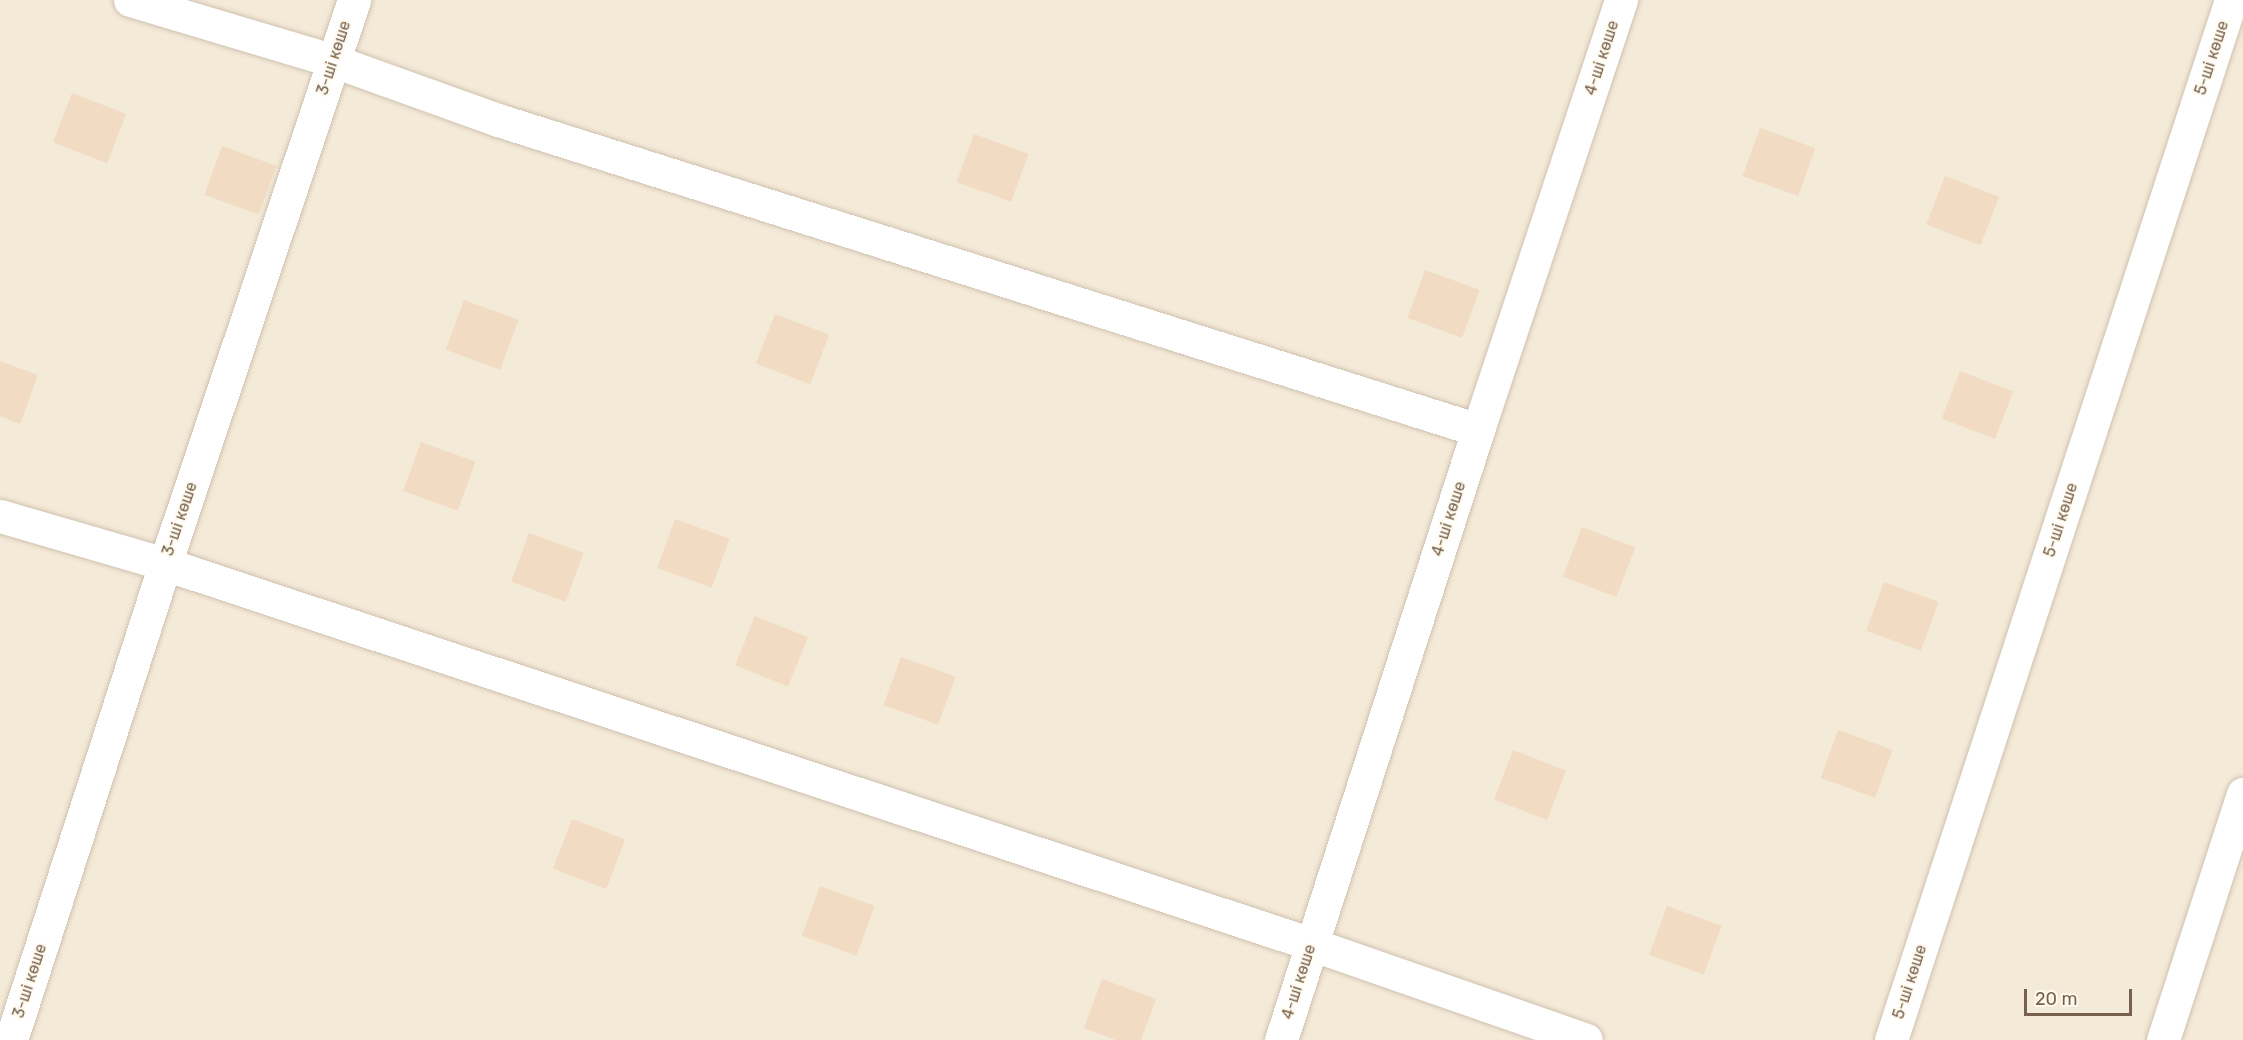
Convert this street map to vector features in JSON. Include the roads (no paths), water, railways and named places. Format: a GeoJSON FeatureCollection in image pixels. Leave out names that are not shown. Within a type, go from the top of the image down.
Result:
{"type":"FeatureCollection","features":[{"type":"Feature","properties":{"kind":"lane"},"geometry":{"type":"LineString","coordinates":[[129,0],[334,61],[498,120],[1478,430]]}},
{"type":"Feature","properties":{"kind":"lane","name":"3-ші көше"},"geometry":{"type":"LineString","coordinates":[[11,1040],[165,564],[354,0]]}},
{"type":"Feature","properties":{"kind":"lane","name":"4-ші көше"},"geometry":{"type":"LineString","coordinates":[[1281,1040],[1478,430],[1621,0]]}},
{"type":"Feature","properties":{"kind":"lane","name":"5-ші көше"},"geometry":{"type":"LineString","coordinates":[[1892,1040],[2230,0]]}},
{"type":"Feature","properties":{"kind":"lane"},"geometry":{"type":"LineString","coordinates":[[0,516],[165,564],[1311,944],[1586,1040]]}},
{"type":"Feature","properties":{"kind":"lane"},"geometry":{"type":"LineString","coordinates":[[2163,1040],[2243,794]]}}]}
